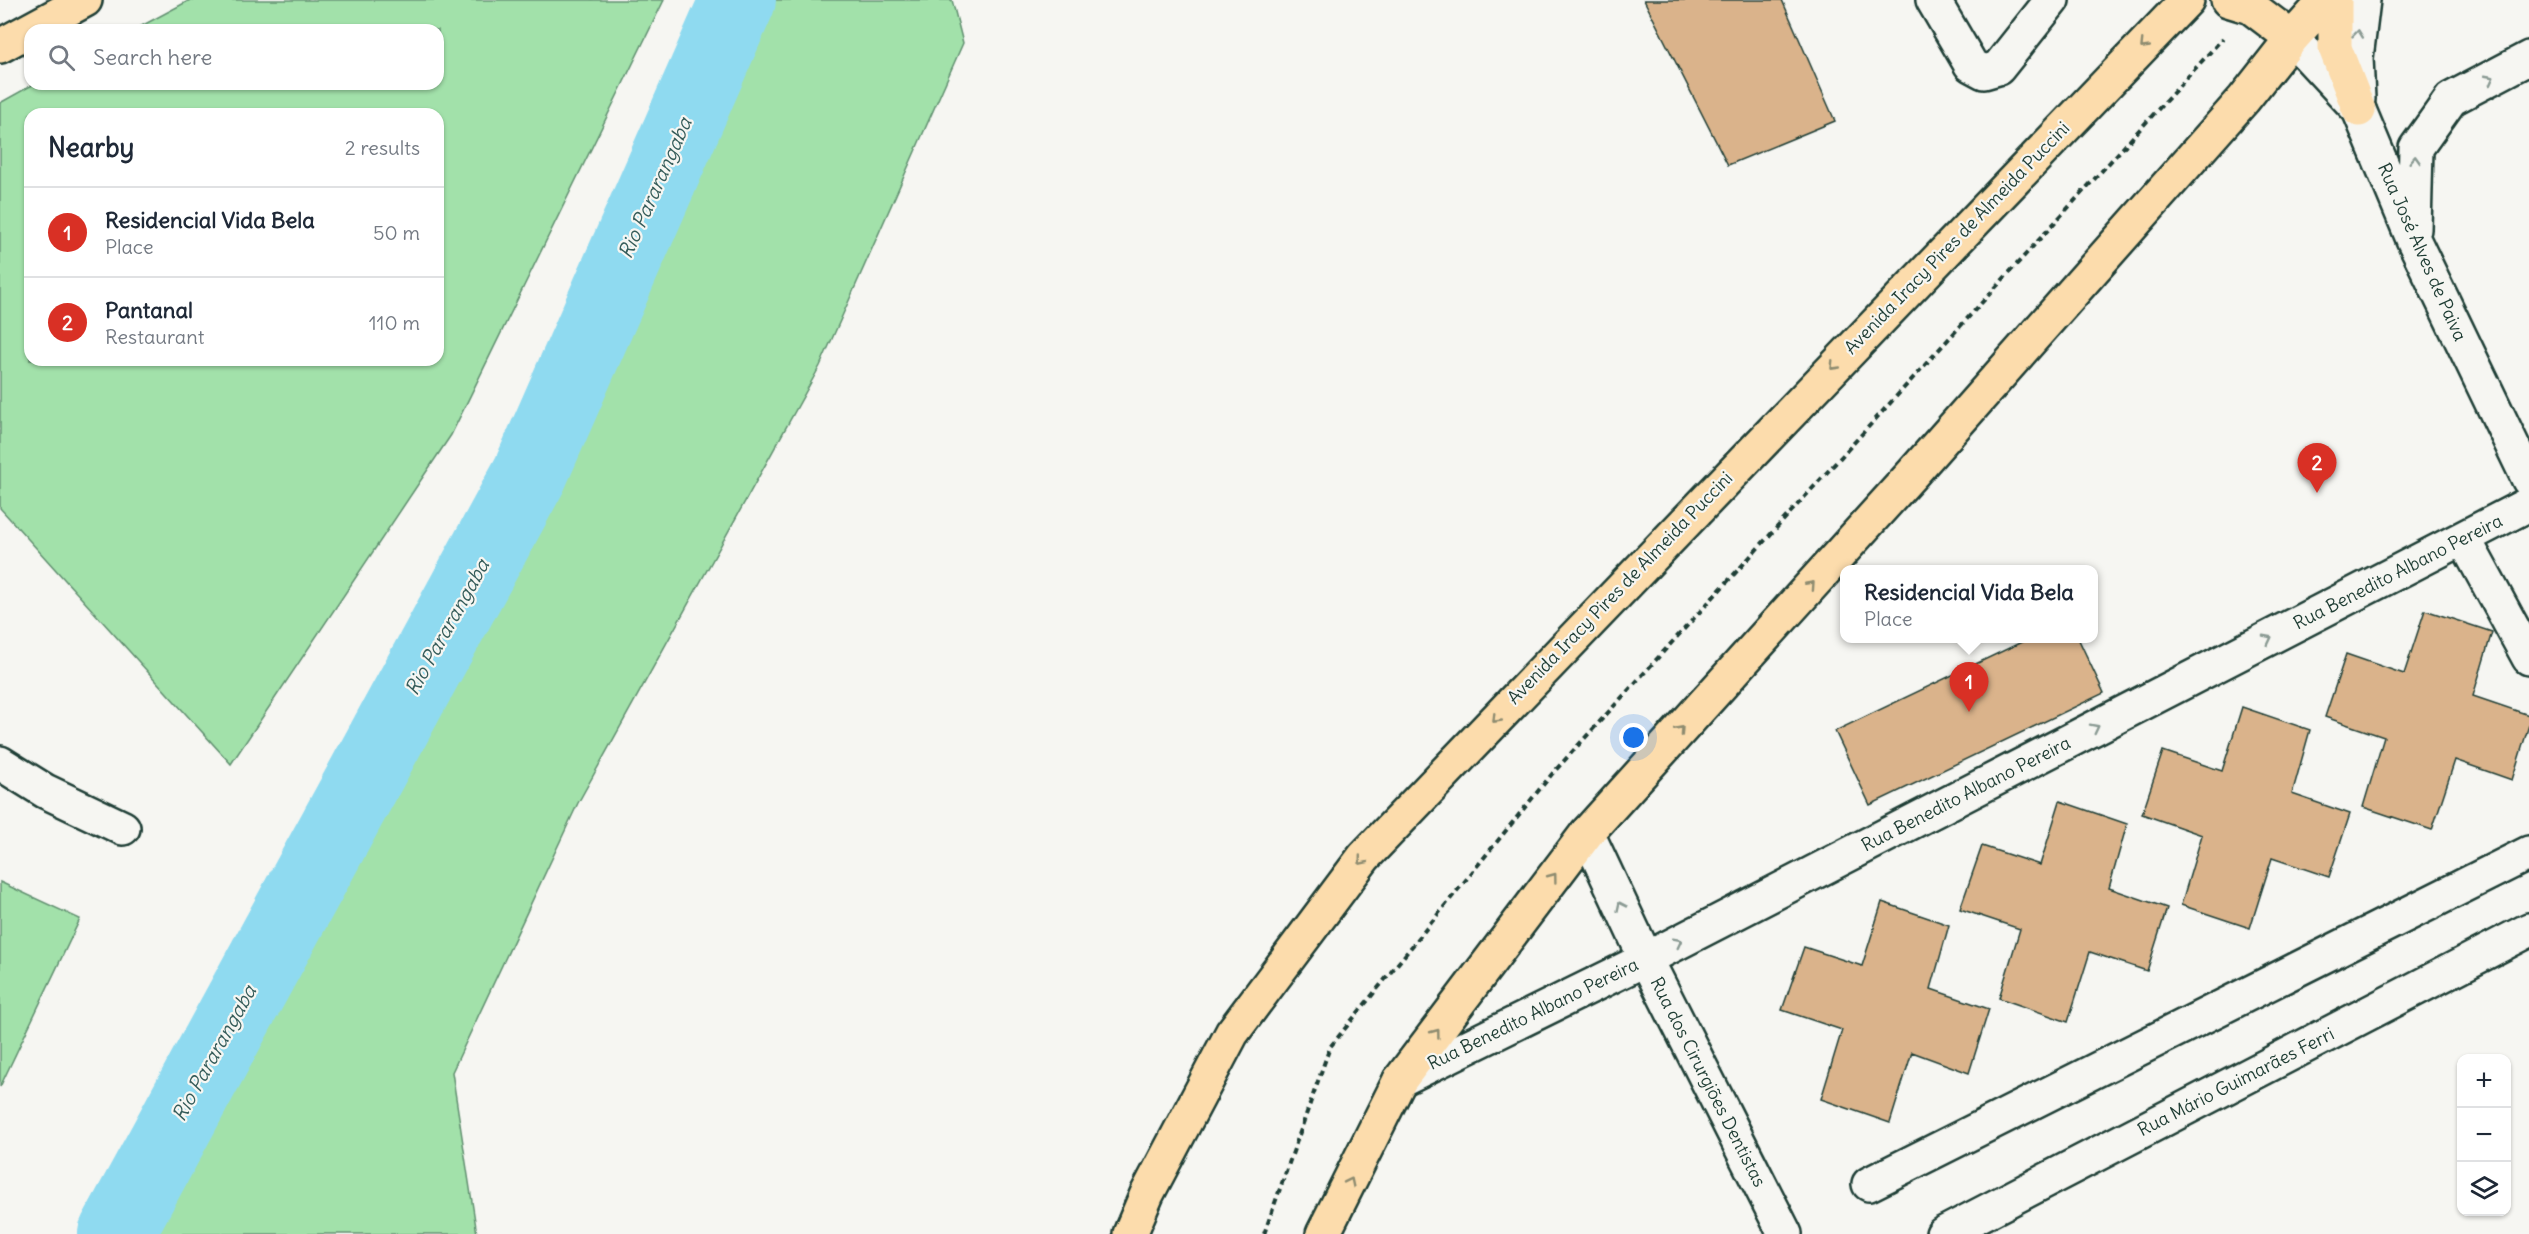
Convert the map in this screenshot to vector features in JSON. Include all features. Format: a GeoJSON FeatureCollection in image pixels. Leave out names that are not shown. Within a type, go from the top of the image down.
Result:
{"type":"FeatureCollection","features":[{"type":"Feature","properties":{"kind":"main road"},"geometry":{"type":"LineString","coordinates":[[41,24],[85,0]]}},
{"type":"Feature","properties":{"kind":"main road"},"geometry":{"type":"LineString","coordinates":[[1323,1234],[1400,1080],[1587,833],[1913,473],[2244,99],[2292,38],[2326,0]]}},
{"type":"Feature","properties":{"kind":"main road"},"geometry":{"type":"LineString","coordinates":[[2335,0],[2335,48],[2359,110]]}},
{"type":"Feature","properties":{"kind":"main road","name":"Avenida Iracy Pires de Almeida Puccini"},"geometry":{"type":"LineString","coordinates":[[1130,1234],[1147,1194],[1232,1033],[1364,857],[1741,462],[2193,1]]}},
{"type":"Feature","properties":{"kind":"main road"},"geometry":{"type":"LineString","coordinates":[[2240,3],[2292,38]]}},
{"type":"Feature","properties":{"kind":"main road"},"geometry":{"type":"LineString","coordinates":[[0,46],[24,33]]}},
{"type":"Feature","properties":{"kind":"street"},"geometry":{"type":"LineString","coordinates":[[1933,0],[1971,65],[1984,72],[1998,68],[2052,0]]}},
{"type":"Feature","properties":{"kind":"street"},"geometry":{"type":"LineString","coordinates":[[2359,110],[2356,58],[2363,0]]}},
{"type":"Feature","properties":{"kind":"street","name":"Rua José Alves de Paiva"},"geometry":{"type":"LineString","coordinates":[[2292,38],[2359,110],[2413,239],[2529,480]]}},
{"type":"Feature","properties":{"kind":"street"},"geometry":{"type":"LineString","coordinates":[[2413,239],[2416,148],[2451,99],[2529,58]]}},
{"type":"Feature","properties":{"kind":"street","name":"Rua Benedito Albano Pereira"},"geometry":{"type":"LineString","coordinates":[[1400,1080],[1646,959],[2529,504]]}},
{"type":"Feature","properties":{"kind":"street"},"geometry":{"type":"LineString","coordinates":[[2464,539],[2529,658]]}},
{"type":"Feature","properties":{"kind":"street"},"geometry":{"type":"LineString","coordinates":[[0,763],[45,791],[123,828]]}},
{"type":"Feature","properties":{"kind":"street","name":"Rua dos Cirurgiões Dentistas"},"geometry":{"type":"LineString","coordinates":[[1587,833],[1646,959],[1785,1234]]}},
{"type":"Feature","properties":{"kind":"street"},"geometry":{"type":"LineString","coordinates":[[1869,1184],[2529,853]]}},
{"type":"Feature","properties":{"kind":"street","name":"Rua Mário Guimarães Ferri"},"geometry":{"type":"LineString","coordinates":[[1943,1234],[2529,930]]}},
{"type":"Feature","properties":{"kind":"path"},"geometry":{"type":"LineString","coordinates":[[1264,1234],[1330,1047],[1552,774],[2240,3]]}},
{"type":"Feature","properties":{"kind":"green space"},"geometry":{"type":"Polygon","coordinates":[[[190,0],[664,0],[451,435],[231,764],[0,508],[0,103],[24,90],[444,90],[444,24],[145,24],[190,0]]]}},
{"type":"Feature","properties":{"kind":"green space"},"geometry":{"type":"Polygon","coordinates":[[[738,0],[952,0],[963,43],[820,366],[578,803],[452,1072],[477,1234],[114,1234],[530,474],[738,0]]]}},
{"type":"Feature","properties":{"kind":"green space"},"geometry":{"type":"Polygon","coordinates":[[[0,882],[80,919],[0,1087],[0,882]]]}},
{"type":"Feature","properties":{"kind":"building"},"geometry":{"type":"Polygon","coordinates":[[[1644,0],[1782,0],[1835,121],[1728,165],[1644,0]]]}},
{"type":"Feature","properties":{"kind":"building"},"geometry":{"type":"Polygon","coordinates":[[[2425,610],[2492,632],[2473,696],[2529,715],[2529,725],[2512,780],[2455,760],[2432,830],[2363,807],[2384,737],[2325,717],[2346,654],[2404,674],[2425,610]]]}},
{"type":"Feature","properties":{"kind":"building"},"geometry":{"type":"Polygon","coordinates":[[[2020,643],[2080,643],[2104,693],[1870,805],[1835,731],[2020,643]]]}},
{"type":"Feature","properties":{"kind":"building"},"geometry":{"type":"Polygon","coordinates":[[[2242,707],[2310,730],[2292,794],[2350,814],[2329,877],[2272,858],[2250,928],[2181,905],[2202,835],[2142,814],[2163,751],[2222,771],[2242,707]]]}},
{"type":"Feature","properties":{"kind":"building"},"geometry":{"type":"Polygon","coordinates":[[[2060,801],[2127,824],[2109,888],[2167,908],[2147,971],[2090,952],[2068,1022],[1999,998],[2020,929],[1960,909],[1982,846],[2040,865],[2060,801]]]}},
{"type":"Feature","properties":{"kind":"building"},"geometry":{"type":"Polygon","coordinates":[[[1882,902],[1949,925],[1931,989],[1989,1009],[1969,1073],[1912,1052],[1890,1123],[1821,1099],[1842,1030],[1782,1010],[1804,947],[1862,966],[1882,902]]]}},
{"type":"Feature","properties":{"kind":"waterway","name":"Rio Pararangaba"},"geometry":{"type":"LineString","coordinates":[[116,1234],[530,474],[738,0]]}},
{"type":"Feature","properties":{"kind":"place","name":"Pantanal"},"geometry":{"type":"Point","coordinates":[2317,493]}},
{"type":"Feature","properties":{"kind":"place","name":"Residencial Vida Bela"},"geometry":{"type":"Point","coordinates":[1969,712]}}]}
